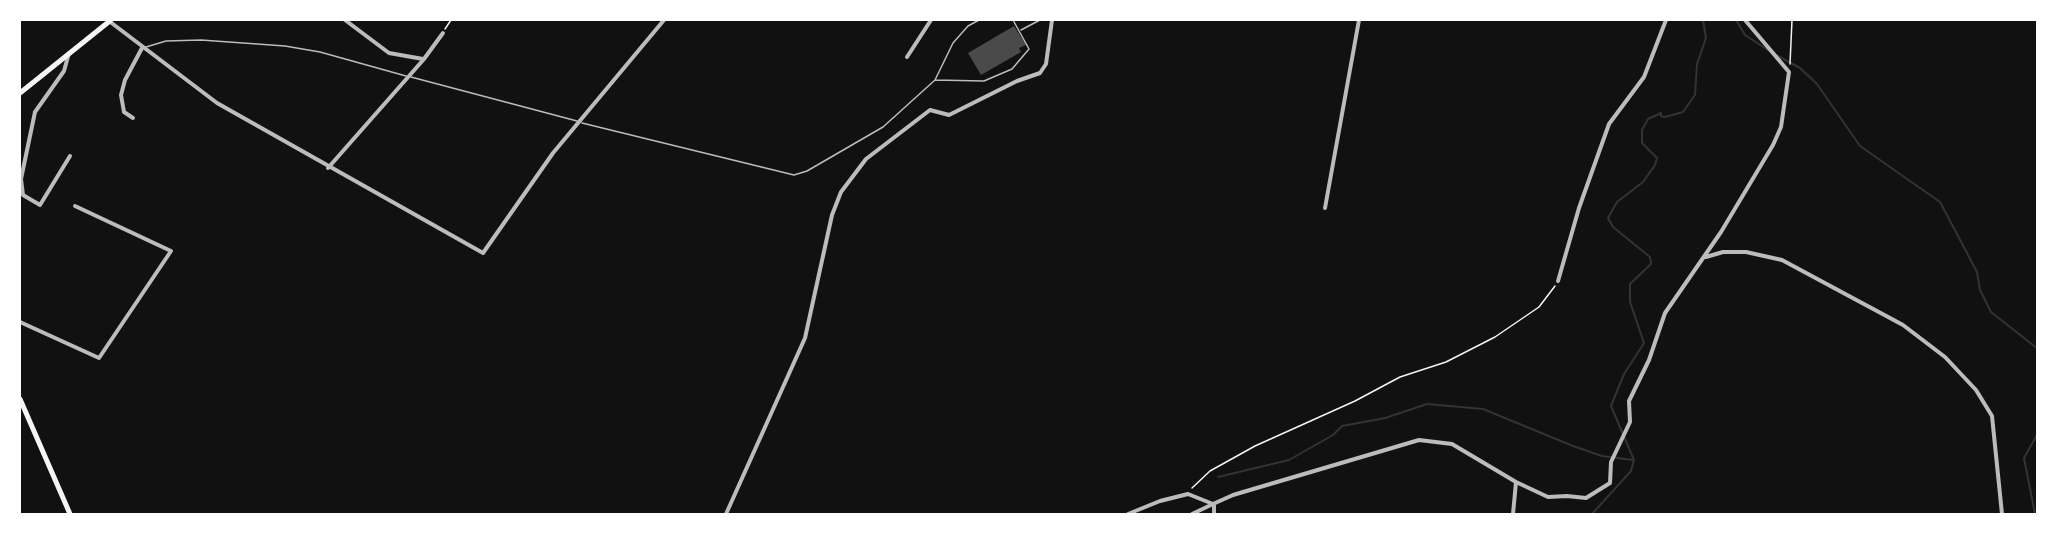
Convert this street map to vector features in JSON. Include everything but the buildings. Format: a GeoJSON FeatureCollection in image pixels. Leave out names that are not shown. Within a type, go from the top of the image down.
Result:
{"type":"FeatureCollection","features":[{"type":"Feature","properties":{"kind":"main road"},"geometry":{"type":"LineString","coordinates":[[20,93],[110,20]]}},
{"type":"Feature","properties":{"kind":"main road"},"geometry":{"type":"LineString","coordinates":[[20,399],[70,514]]}},
{"type":"Feature","properties":{"kind":"street"},"geometry":{"type":"LineString","coordinates":[[110,20],[142,48],[217,103],[328,168],[483,253],[553,153],[664,20]]}},
{"type":"Feature","properties":{"kind":"street"},"geometry":{"type":"LineString","coordinates":[[345,20],[388,53],[424,59]]}},
{"type":"Feature","properties":{"kind":"street"},"geometry":{"type":"LineString","coordinates":[[907,57],[931,20]]}},
{"type":"Feature","properties":{"kind":"street"},"geometry":{"type":"LineString","coordinates":[[726,514],[805,338],[834,208],[847,182],[875,151],[930,110],[943,116],[950,115],[1040,73],[1046,64],[1052,20]]}},
{"type":"Feature","properties":{"kind":"street"},"geometry":{"type":"LineString","coordinates":[[1325,208],[1359,20]]}},
{"type":"Feature","properties":{"kind":"street"},"geometry":{"type":"LineString","coordinates":[[1558,281],[1579,208],[1609,124],[1644,77],[1666,20]]}},
{"type":"Feature","properties":{"kind":"street"},"geometry":{"type":"LineString","coordinates":[[1192,514],[1233,495],[1419,440],[1452,444],[1516,482],[1548,497],[1593,496],[1610,483],[1611,462],[1630,422],[1629,401],[1649,360],[1665,313],[1676,294],[1705,257],[1779,134],[1789,72],[1784,63],[1745,20]]}},
{"type":"Feature","properties":{"kind":"street"},"geometry":{"type":"LineString","coordinates":[[328,168],[409,77],[443,33]]}},
{"type":"Feature","properties":{"kind":"street"},"geometry":{"type":"LineString","coordinates":[[133,118],[124,112],[121,95],[124,80],[142,48]]}},
{"type":"Feature","properties":{"kind":"street"},"geometry":{"type":"LineString","coordinates":[[69,52],[66,68],[34,112],[21,180],[23,195],[40,205],[70,156]]}},
{"type":"Feature","properties":{"kind":"street"},"geometry":{"type":"LineString","coordinates":[[20,322],[99,358],[171,251],[75,206]]}},
{"type":"Feature","properties":{"kind":"street"},"geometry":{"type":"LineString","coordinates":[[1705,257],[1738,251],[1760,253],[1782,260],[1903,326],[1945,357],[1976,390],[1992,416],[2002,514]]}},
{"type":"Feature","properties":{"kind":"street"},"geometry":{"type":"LineString","coordinates":[[1513,514],[1516,482]]}},
{"type":"Feature","properties":{"kind":"street"},"geometry":{"type":"LineString","coordinates":[[1128,514],[1160,501],[1188,494],[1213,504]]}},
{"type":"Feature","properties":{"kind":"street"},"geometry":{"type":"LineString","coordinates":[[1213,504],[1214,514]]}},
{"type":"Feature","properties":{"kind":"lane"},"geometry":{"type":"LineString","coordinates":[[142,48],[166,41],[201,40],[285,46],[320,52],[579,122],[794,175],[807,171],[883,127],[936,80],[953,42],[968,26],[980,20]]}},
{"type":"Feature","properties":{"kind":"lane"},"geometry":{"type":"LineString","coordinates":[[936,80],[978,82],[1005,74],[1023,59],[1029,49],[1013,20]]}},
{"type":"Feature","properties":{"kind":"lane"},"geometry":{"type":"LineString","coordinates":[[1020,31],[1040,20]]}},
{"type":"Feature","properties":{"kind":"path"},"geometry":{"type":"LineString","coordinates":[[443,33],[452,20]]}},
{"type":"Feature","properties":{"kind":"path"},"geometry":{"type":"LineString","coordinates":[[1789,72],[1792,20]]}},
{"type":"Feature","properties":{"kind":"path"},"geometry":{"type":"LineString","coordinates":[[1188,494],[1194,484],[1210,471],[1255,446],[1355,401],[1400,377],[1446,362],[1495,337],[1539,307],[1551,294],[1558,281]]}},
{"type":"Feature","properties":{"kind":"waterway"},"geometry":{"type":"LineString","coordinates":[[1592,514],[1631,471],[1634,460],[1611,406],[1624,374],[1644,343],[1630,302],[1630,284],[1651,264],[1650,257],[1613,227],[1608,218],[1617,202],[1643,182],[1655,165],[1657,158],[1642,143],[1642,130],[1648,119],[1661,113],[1661,116],[1665,117],[1683,112],[1695,95],[1697,64],[1706,38],[1703,20]]}},
{"type":"Feature","properties":{"kind":"waterway"},"geometry":{"type":"LineString","coordinates":[[1736,20],[1745,35],[1771,52]]}},
{"type":"Feature","properties":{"kind":"waterway"},"geometry":{"type":"LineString","coordinates":[[1776,55],[1800,68],[1817,84],[1860,146],[1940,202],[1977,272],[1980,290],[1991,312],[2038,349]]}},
{"type":"Feature","properties":{"kind":"waterway"},"geometry":{"type":"LineString","coordinates":[[1218,477],[1289,460],[1333,435],[1342,426],[1385,418],[1427,404],[1483,409],[1602,456],[1633,460]]}},
{"type":"Feature","properties":{"kind":"waterway"},"geometry":{"type":"LineString","coordinates":[[2035,514],[2024,458],[2038,433]]}}]}
